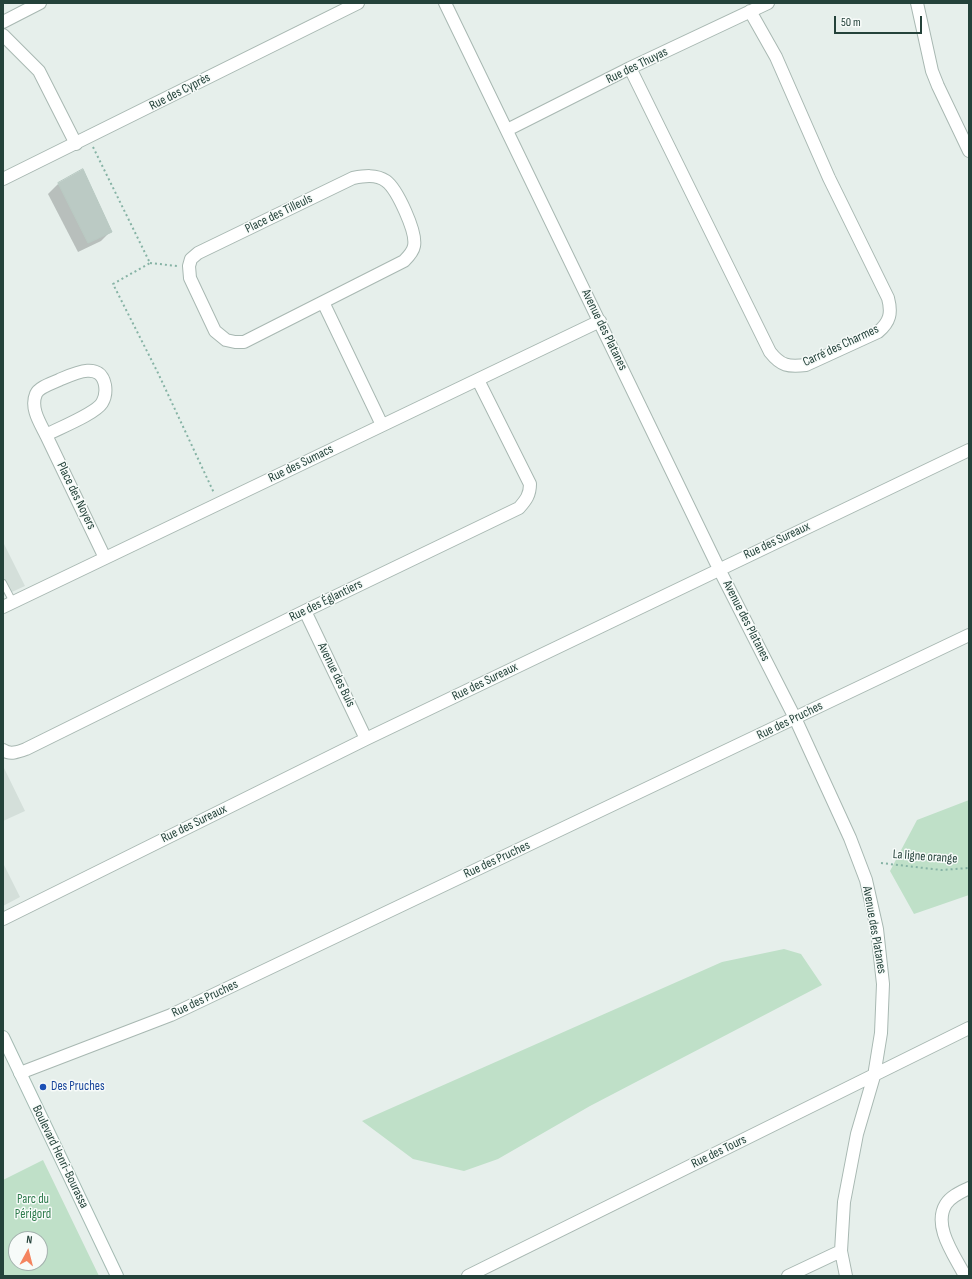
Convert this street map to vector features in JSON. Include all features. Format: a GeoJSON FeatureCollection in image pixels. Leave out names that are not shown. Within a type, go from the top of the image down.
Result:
{"type":"FeatureCollection","features":[{"type":"Feature","properties":{"kind":"street"},"geometry":{"type":"LineString","coordinates":[[3,22],[40,3]]}},
{"type":"Feature","properties":{"kind":"street","name":"Rue des Cyprès"},"geometry":{"type":"LineString","coordinates":[[3,179],[358,3]]}},
{"type":"Feature","properties":{"kind":"street","name":"Avenue des Platanes"},"geometry":{"type":"LineString","coordinates":[[445,3],[719,569],[795,718],[850,838],[866,880],[877,930],[883,984],[881,1033],[874,1076],[857,1134],[844,1202],[842,1252],[846,1276]]}},
{"type":"Feature","properties":{"kind":"street","name":"Rue des Thuyas"},"geometry":{"type":"LineString","coordinates":[[507,130],[630,68],[768,3]]}},
{"type":"Feature","properties":{"kind":"street"},"geometry":{"type":"LineString","coordinates":[[917,3],[932,71],[969,151]]}},
{"type":"Feature","properties":{"kind":"street","name":"Carré des Charmes"},"geometry":{"type":"LineString","coordinates":[[630,68],[770,352],[776,360],[785,365],[806,365],[878,332],[885,326],[889,318],[891,307],[888,298],[829,178],[776,57],[750,11]]}},
{"type":"Feature","properties":{"kind":"street"},"geometry":{"type":"LineString","coordinates":[[3,35],[39,71],[76,144]]}},
{"type":"Feature","properties":{"kind":"street","name":"Place des Tilleuls"},"geometry":{"type":"LineString","coordinates":[[376,176],[386,181],[393,188],[412,226],[414,246],[410,255],[404,262],[323,302],[244,342],[226,340],[215,331],[190,278],[189,266],[191,259],[198,253],[353,178],[376,176]]}},
{"type":"Feature","properties":{"kind":"street"},"geometry":{"type":"LineString","coordinates":[[323,302],[382,425]]}},
{"type":"Feature","properties":{"kind":"street","name":"Rue des Sumacs"},"geometry":{"type":"LineString","coordinates":[[8,605],[600,321]]}},
{"type":"Feature","properties":{"kind":"street","name":"Place des Noyers"},"geometry":{"type":"LineString","coordinates":[[46,435],[95,410],[102,403],[105,394],[105,384],[99,374],[90,370],[80,371],[44,387],[36,393],[35,401],[37,417],[105,558]]}},
{"type":"Feature","properties":{"kind":"street","name":"Rue des Églantiers"},"geometry":{"type":"LineString","coordinates":[[3,750],[7,753],[26,749],[305,611],[519,508],[526,500],[530,492],[528,477],[478,380]]}},
{"type":"Feature","properties":{"kind":"street","name":"Rue des Sureaux"},"geometry":{"type":"LineString","coordinates":[[3,919],[366,739],[969,450]]}},
{"type":"Feature","properties":{"kind":"street","name":"Avenue des Buis"},"geometry":{"type":"LineString","coordinates":[[305,611],[366,739]]}},
{"type":"Feature","properties":{"kind":"street","name":"Rue des Pruches"},"geometry":{"type":"LineString","coordinates":[[20,1073],[171,1015],[969,635]]}},
{"type":"Feature","properties":{"kind":"street","name":"Rue des Tours"},"geometry":{"type":"LineString","coordinates":[[468,1276],[969,1028]]}},
{"type":"Feature","properties":{"kind":"street","name":"Boulevard Henri-Bourassa"},"geometry":{"type":"LineString","coordinates":[[3,1037],[117,1276]]}},
{"type":"Feature","properties":{"kind":"street"},"geometry":{"type":"LineString","coordinates":[[965,1276],[943,1234],[941,1222],[942,1213],[946,1204],[954,1196],[969,1188]]}},
{"type":"Feature","properties":{"kind":"street"},"geometry":{"type":"LineString","coordinates":[[788,1276],[842,1252]]}},
{"type":"Feature","properties":{"kind":"lane"},"geometry":{"type":"LineString","coordinates":[[3,583],[8,605]]}},
{"type":"Feature","properties":{"kind":"path"},"geometry":{"type":"LineString","coordinates":[[76,144],[93,147],[150,264]]}},
{"type":"Feature","properties":{"kind":"path"},"geometry":{"type":"LineString","coordinates":[[189,266],[150,264],[112,284],[158,373],[219,503]]}},
{"type":"Feature","properties":{"kind":"path","name":"La ligne orange"},"geometry":{"type":"LineString","coordinates":[[881,863],[941,870],[969,868]]}},
{"type":"Feature","properties":{"kind":"shaded area"},"geometry":{"type":"Polygon","coordinates":[[[3,542],[25,586],[3,596],[3,542]]]}},
{"type":"Feature","properties":{"kind":"shaded area"},"geometry":{"type":"Polygon","coordinates":[[[3,766],[25,811],[3,821],[3,766]]]}},
{"type":"Feature","properties":{"kind":"shaded area"},"geometry":{"type":"Polygon","coordinates":[[[3,863],[20,897],[3,906],[3,863]]]}},
{"type":"Feature","properties":{"kind":"green space"},"geometry":{"type":"Polygon","coordinates":[[[969,800],[969,895],[914,914],[890,871],[917,820],[969,800]]]}},
{"type":"Feature","properties":{"kind":"green space"},"geometry":{"type":"Polygon","coordinates":[[[784,949],[801,954],[822,985],[590,1106],[498,1159],[464,1171],[413,1159],[362,1121],[722,962],[784,949]]]}},
{"type":"Feature","properties":{"kind":"green space","name":"Parc du Périgord"},"geometry":{"type":"Polygon","coordinates":[[[43,1160],[99,1276],[3,1276],[3,1180],[43,1160]]]}},
{"type":"Feature","properties":{"kind":"building"},"geometry":{"type":"Polygon","coordinates":[[[83,169],[112,232],[88,243],[58,183],[83,169]]]}},
{"type":"Feature","properties":{"kind":"place","name":"Des Pruches"},"geometry":{"type":"Point","coordinates":[43,1087]}}]}
